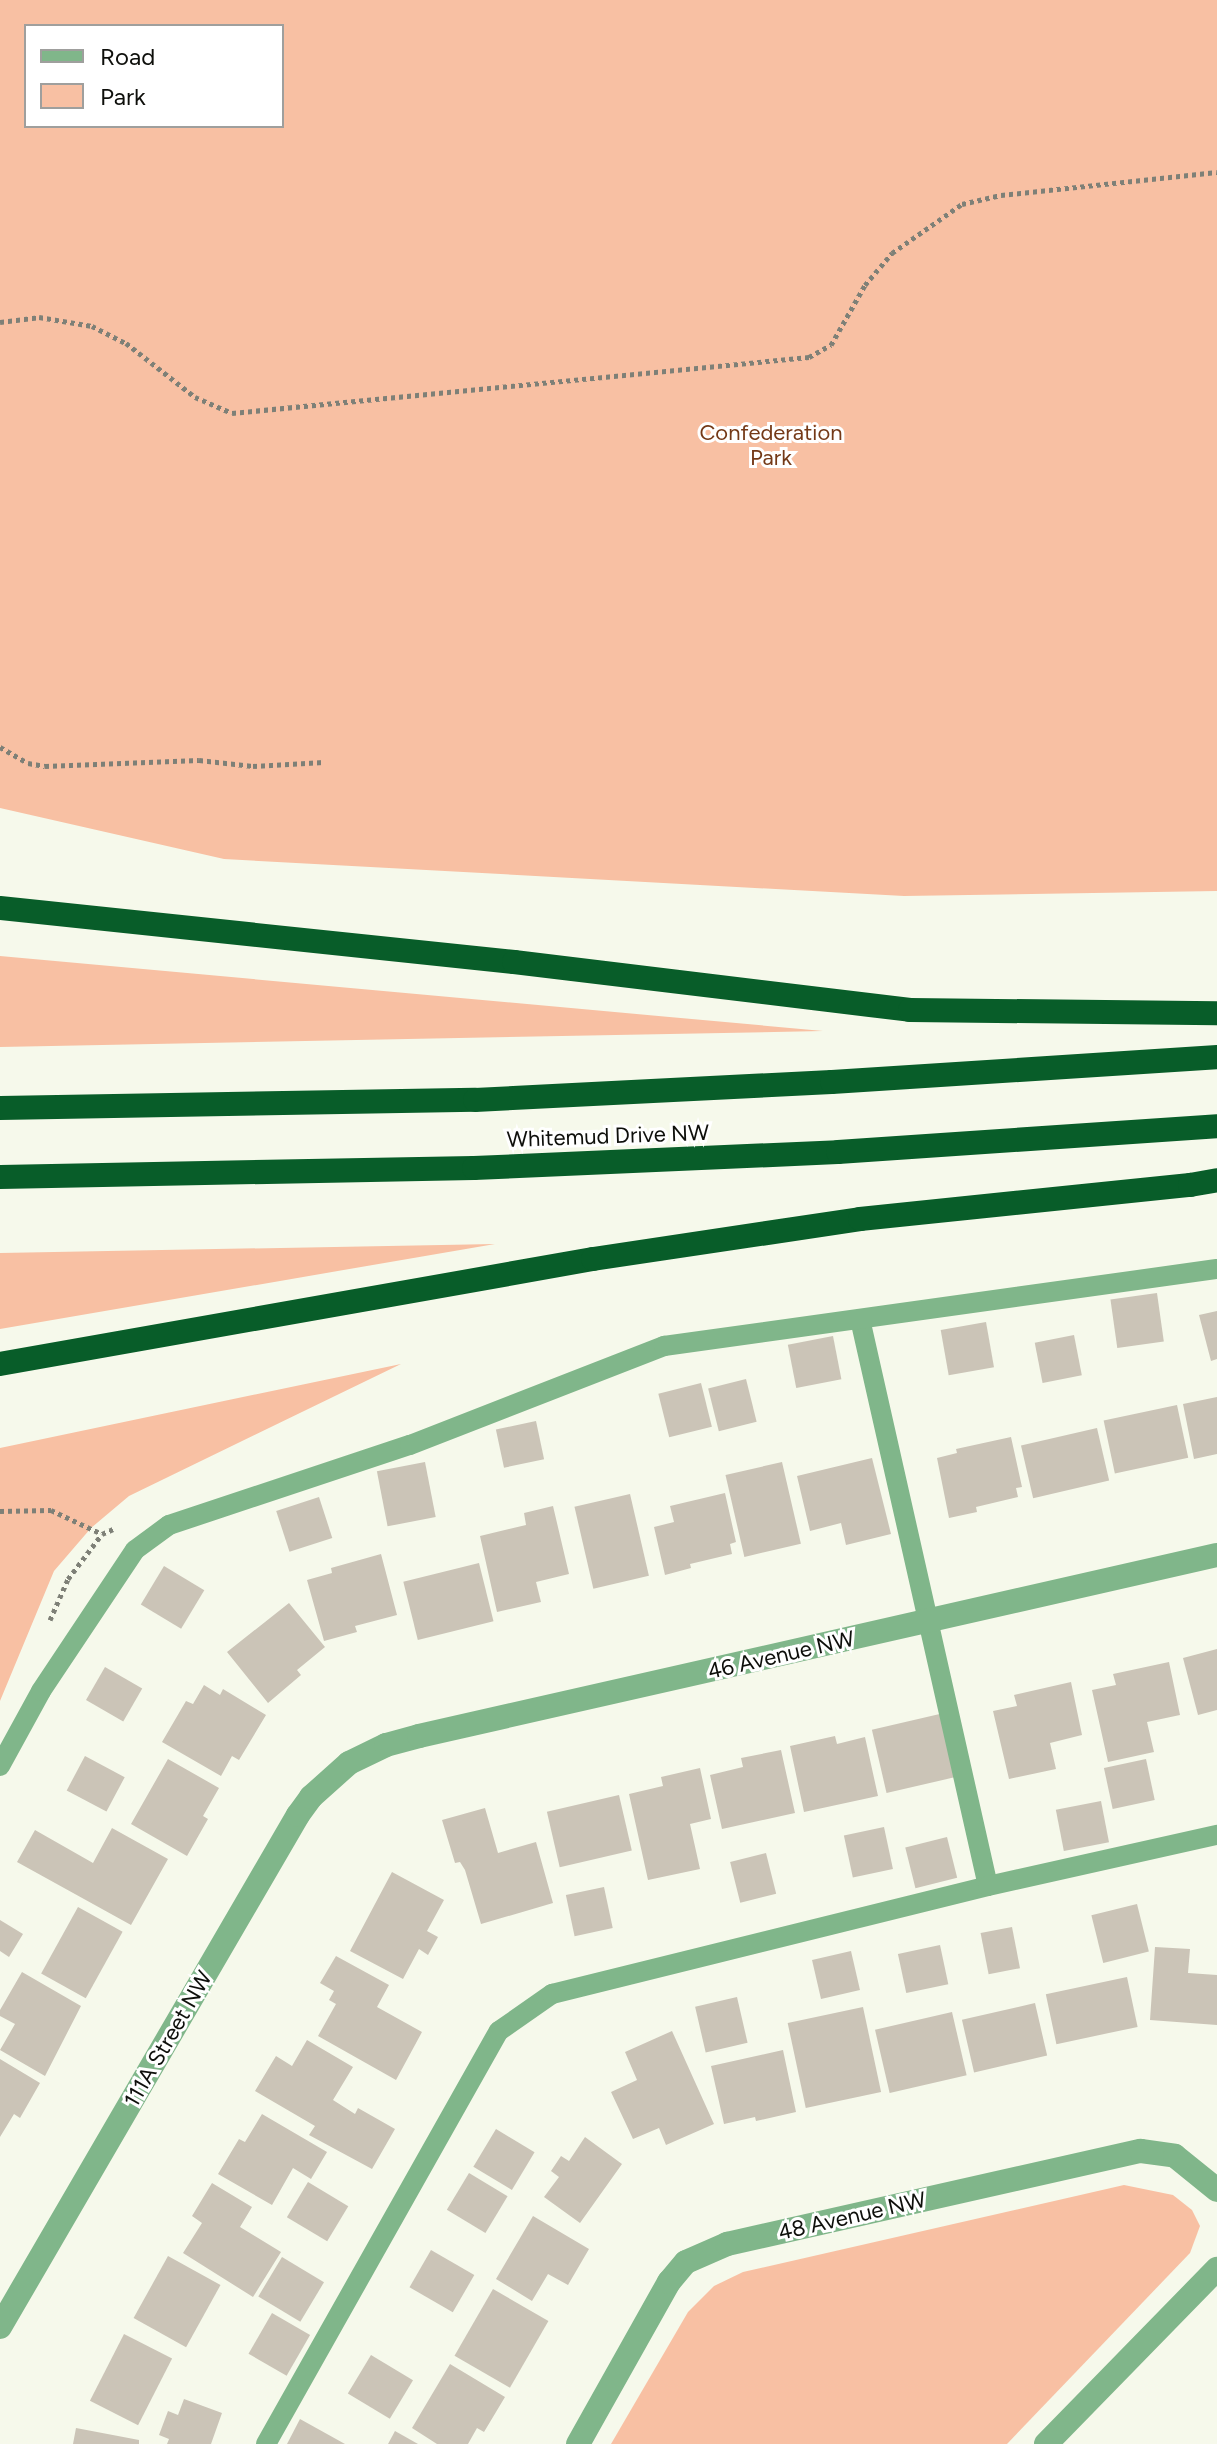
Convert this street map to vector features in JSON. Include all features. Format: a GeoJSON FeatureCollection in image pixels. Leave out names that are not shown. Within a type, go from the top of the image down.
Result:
{"type":"FeatureCollection","features":[{"type":"Feature","properties":{"kind":"highway"},"geometry":{"type":"LineString","coordinates":[[0,908],[514,962],[910,1010],[1217,1013]]}},
{"type":"Feature","properties":{"kind":"highway","name":"Whitemud Drive NW"},"geometry":{"type":"LineString","coordinates":[[0,1108],[475,1100],[832,1082],[1217,1057]]}},
{"type":"Feature","properties":{"kind":"highway","name":"Whitemud Drive NW"},"geometry":{"type":"LineString","coordinates":[[0,1177],[522,1166],[838,1152],[1217,1126]]}},
{"type":"Feature","properties":{"kind":"highway"},"geometry":{"type":"LineString","coordinates":[[0,1364],[593,1259],[860,1219],[1217,1180]]}},
{"type":"Feature","properties":{"kind":"street","name":"46 Avenue NW"},"geometry":{"type":"LineString","coordinates":[[349,1763],[386,1745],[419,1736],[1217,1555]]}},
{"type":"Feature","properties":{"kind":"street","name":"111A Street NW"},"geometry":{"type":"LineString","coordinates":[[0,2327],[298,1815],[311,1797],[349,1763]]}},
{"type":"Feature","properties":{"kind":"street","name":"48 Avenue NW"},"geometry":{"type":"LineString","coordinates":[[578,2444],[669,2282],[686,2262],[727,2244],[1141,2151],[1175,2156],[1217,2190]]}},
{"type":"Feature","properties":{"kind":"street"},"geometry":{"type":"LineString","coordinates":[[1046,2444],[1217,2269]]}},
{"type":"Feature","properties":{"kind":"lane"},"geometry":{"type":"LineString","coordinates":[[0,1766],[41,1691],[135,1550],[169,1525],[410,1445],[664,1346],[1217,1269]]}},
{"type":"Feature","properties":{"kind":"lane"},"geometry":{"type":"LineString","coordinates":[[860,1319],[988,1886]]}},
{"type":"Feature","properties":{"kind":"lane"},"geometry":{"type":"LineString","coordinates":[[266,2444],[499,2031],[552,1994],[988,1886],[1217,1835]]}},
{"type":"Feature","properties":{"kind":"path"},"geometry":{"type":"LineString","coordinates":[[0,322],[39,317],[92,326],[126,343],[195,397],[232,413],[809,357],[831,345],[865,285],[892,253],[962,204],[1001,195],[1217,172]]}},
{"type":"Feature","properties":{"kind":"path"},"geometry":{"type":"LineString","coordinates":[[0,747],[28,763],[45,766],[199,760],[253,766],[324,762]]}},
{"type":"Feature","properties":{"kind":"path"},"geometry":{"type":"LineString","coordinates":[[0,1511],[51,1510],[102,1534]]}},
{"type":"Feature","properties":{"kind":"green space","name":"Confederation Park"},"geometry":{"type":"Polygon","coordinates":[[[0,0],[1217,0],[1217,891],[904,896],[224,859],[0,808],[0,0]]]}},
{"type":"Feature","properties":{"kind":"green space"},"geometry":{"type":"Polygon","coordinates":[[[0,956],[823,1031],[0,1047],[0,956]]]}},
{"type":"Feature","properties":{"kind":"green space"},"geometry":{"type":"Polygon","coordinates":[[[495,1244],[0,1329],[0,1253],[495,1244]]]}},
{"type":"Feature","properties":{"kind":"green space"},"geometry":{"type":"Polygon","coordinates":[[[401,1364],[129,1496],[91,1528],[54,1571],[0,1701],[0,1448],[401,1364]]]}},
{"type":"Feature","properties":{"kind":"green space"},"geometry":{"type":"Polygon","coordinates":[[[1124,2185],[1173,2195],[1192,2210],[1200,2226],[1190,2253],[1007,2444],[611,2444],[688,2312],[714,2286],[743,2272],[1124,2185]]]}},
{"type":"Feature","properties":{"kind":"building"},"geometry":{"type":"Polygon","coordinates":[[[1157,1293],[1164,1342],[1117,1348],[1110,1300],[1157,1293]]]}},
{"type":"Feature","properties":{"kind":"building"},"geometry":{"type":"Polygon","coordinates":[[[1217,1311],[1217,1359],[1211,1361],[1199,1315],[1217,1311]]]}},
{"type":"Feature","properties":{"kind":"building"},"geometry":{"type":"Polygon","coordinates":[[[986,1322],[994,1367],[949,1375],[941,1330],[986,1322]]]}},
{"type":"Feature","properties":{"kind":"building"},"geometry":{"type":"Polygon","coordinates":[[[1074,1335],[1082,1375],[1043,1383],[1035,1343],[1074,1335]]]}},
{"type":"Feature","properties":{"kind":"building"},"geometry":{"type":"Polygon","coordinates":[[[833,1336],[841,1379],[796,1388],[788,1345],[833,1336]]]}},
{"type":"Feature","properties":{"kind":"building"},"geometry":{"type":"Polygon","coordinates":[[[746,1379],[757,1422],[719,1431],[708,1388],[746,1379]]]}},
{"type":"Feature","properties":{"kind":"building"},"geometry":{"type":"Polygon","coordinates":[[[701,1383],[712,1427],[669,1437],[658,1394],[701,1383]]]}},
{"type":"Feature","properties":{"kind":"building"},"geometry":{"type":"Polygon","coordinates":[[[1217,1397],[1217,1454],[1194,1459],[1183,1404],[1217,1397]]]}},
{"type":"Feature","properties":{"kind":"building"},"geometry":{"type":"Polygon","coordinates":[[[1177,1405],[1188,1458],[1115,1473],[1104,1421],[1177,1405]]]}},
{"type":"Feature","properties":{"kind":"building"},"geometry":{"type":"Polygon","coordinates":[[[536,1421],[544,1459],[504,1468],[496,1430],[536,1421]]]}},
{"type":"Feature","properties":{"kind":"building"},"geometry":{"type":"Polygon","coordinates":[[[1097,1428],[1109,1481],[1033,1498],[1021,1446],[1097,1428]]]}},
{"type":"Feature","properties":{"kind":"building"},"geometry":{"type":"Polygon","coordinates":[[[1011,1437],[1022,1487],[1016,1488],[1018,1497],[976,1507],[977,1512],[949,1518],[937,1458],[957,1453],[956,1449],[1011,1437]]]}},
{"type":"Feature","properties":{"kind":"building"},"geometry":{"type":"Polygon","coordinates":[[[872,1458],[891,1534],[846,1545],[841,1523],[810,1531],[797,1476],[872,1458]]]}},
{"type":"Feature","properties":{"kind":"building"},"geometry":{"type":"Polygon","coordinates":[[[425,1462],[436,1517],[388,1526],[377,1471],[425,1462]]]}},
{"type":"Feature","properties":{"kind":"building"},"geometry":{"type":"Polygon","coordinates":[[[782,1462],[801,1544],[744,1557],[725,1475],[782,1462]]]}},
{"type":"Feature","properties":{"kind":"building"},"geometry":{"type":"Polygon","coordinates":[[[725,1493],[736,1542],[730,1544],[732,1554],[690,1564],[691,1568],[665,1575],[654,1527],[674,1522],[670,1506],[725,1493]]]}},
{"type":"Feature","properties":{"kind":"building"},"geometry":{"type":"Polygon","coordinates":[[[630,1494],[649,1576],[593,1589],[574,1507],[630,1494]]]}},
{"type":"Feature","properties":{"kind":"building"},"geometry":{"type":"Polygon","coordinates":[[[319,1497],[332,1538],[289,1552],[276,1511],[319,1497]]]}},
{"type":"Feature","properties":{"kind":"building"},"geometry":{"type":"Polygon","coordinates":[[[553,1506],[569,1574],[536,1582],[541,1602],[497,1612],[480,1536],[526,1525],[524,1513],[553,1506]]]}},
{"type":"Feature","properties":{"kind":"building"},"geometry":{"type":"Polygon","coordinates":[[[381,1554],[397,1615],[355,1626],[357,1632],[324,1641],[307,1580],[332,1573],[331,1568],[381,1554]]]}},
{"type":"Feature","properties":{"kind":"building"},"geometry":{"type":"Polygon","coordinates":[[[479,1563],[494,1621],[418,1640],[403,1582],[479,1563]]]}},
{"type":"Feature","properties":{"kind":"building"},"geometry":{"type":"Polygon","coordinates":[[[164,1566],[204,1590],[181,1629],[141,1605],[164,1566]]]}},
{"type":"Feature","properties":{"kind":"building"},"geometry":{"type":"Polygon","coordinates":[[[289,1603],[325,1647],[297,1670],[301,1675],[268,1703],[227,1652],[289,1603]]]}},
{"type":"Feature","properties":{"kind":"building"},"geometry":{"type":"Polygon","coordinates":[[[1217,1649],[1217,1710],[1198,1715],[1183,1658],[1217,1649]]]}},
{"type":"Feature","properties":{"kind":"building"},"geometry":{"type":"Polygon","coordinates":[[[1169,1662],[1180,1715],[1147,1722],[1154,1752],[1108,1762],[1092,1690],[1116,1685],[1113,1674],[1169,1662]]]}},
{"type":"Feature","properties":{"kind":"building"},"geometry":{"type":"Polygon","coordinates":[[[105,1667],[142,1688],[123,1721],[86,1700],[105,1667]]]}},
{"type":"Feature","properties":{"kind":"building"},"geometry":{"type":"Polygon","coordinates":[[[1071,1682],[1082,1735],[1050,1743],[1056,1769],[1009,1779],[993,1711],[1017,1706],[1014,1695],[1071,1682]]]}},
{"type":"Feature","properties":{"kind":"building"},"geometry":{"type":"Polygon","coordinates":[[[204,1685],[220,1695],[223,1689],[266,1715],[239,1760],[232,1756],[221,1776],[162,1742],[186,1701],[193,1704],[204,1685]]]}},
{"type":"Feature","properties":{"kind":"building"},"geometry":{"type":"Polygon","coordinates":[[[944,1713],[959,1776],[887,1793],[872,1730],[944,1713]]]}},
{"type":"Feature","properties":{"kind":"building"},"geometry":{"type":"Polygon","coordinates":[[[835,1736],[837,1744],[865,1737],[878,1796],[804,1812],[790,1746],[835,1736]]]}},
{"type":"Feature","properties":{"kind":"building"},"geometry":{"type":"Polygon","coordinates":[[[781,1750],[795,1813],[722,1829],[710,1775],[743,1767],[741,1758],[781,1750]]]}},
{"type":"Feature","properties":{"kind":"building"},"geometry":{"type":"Polygon","coordinates":[[[85,1756],[125,1777],[106,1812],[67,1790],[85,1756]]]}},
{"type":"Feature","properties":{"kind":"building"},"geometry":{"type":"Polygon","coordinates":[[[168,1759],[219,1788],[203,1816],[208,1819],[187,1856],[131,1824],[168,1759]]]}},
{"type":"Feature","properties":{"kind":"building"},"geometry":{"type":"Polygon","coordinates":[[[1146,1759],[1155,1800],[1113,1809],[1104,1768],[1146,1759]]]}},
{"type":"Feature","properties":{"kind":"building"},"geometry":{"type":"Polygon","coordinates":[[[700,1768],[711,1819],[690,1824],[700,1869],[648,1880],[629,1794],[663,1786],[661,1777],[700,1768]]]}},
{"type":"Feature","properties":{"kind":"building"},"geometry":{"type":"Polygon","coordinates":[[[619,1795],[632,1851],[560,1867],[547,1812],[619,1795]]]}},
{"type":"Feature","properties":{"kind":"building"},"geometry":{"type":"Polygon","coordinates":[[[1101,1801],[1109,1842],[1064,1851],[1056,1810],[1101,1801]]]}},
{"type":"Feature","properties":{"kind":"building"},"geometry":{"type":"Polygon","coordinates":[[[485,1808],[498,1853],[536,1842],[553,1903],[481,1924],[465,1870],[460,1862],[455,1863],[442,1820],[485,1808]]]}},
{"type":"Feature","properties":{"kind":"building"},"geometry":{"type":"Polygon","coordinates":[[[884,1827],[893,1869],[853,1878],[844,1836],[884,1827]]]}},
{"type":"Feature","properties":{"kind":"building"},"geometry":{"type":"Polygon","coordinates":[[[112,1828],[168,1859],[131,1925],[17,1862],[35,1830],[93,1863],[112,1828]]]}},
{"type":"Feature","properties":{"kind":"building"},"geometry":{"type":"Polygon","coordinates":[[[947,1837],[957,1878],[915,1888],[905,1847],[947,1837]]]}},
{"type":"Feature","properties":{"kind":"building"},"geometry":{"type":"Polygon","coordinates":[[[766,1853],[776,1894],[740,1903],[730,1862],[766,1853]]]}},
{"type":"Feature","properties":{"kind":"building"},"geometry":{"type":"Polygon","coordinates":[[[392,1872],[444,1900],[427,1931],[438,1937],[428,1955],[419,1949],[403,1979],[350,1951],[392,1872]]]}},
{"type":"Feature","properties":{"kind":"building"},"geometry":{"type":"Polygon","coordinates":[[[604,1887],[613,1928],[575,1936],[566,1895],[604,1887]]]}},
{"type":"Feature","properties":{"kind":"building"},"geometry":{"type":"Polygon","coordinates":[[[1137,1904],[1149,1952],[1103,1963],[1091,1915],[1137,1904]]]}},
{"type":"Feature","properties":{"kind":"building"},"geometry":{"type":"Polygon","coordinates":[[[78,1907],[123,1932],[86,1998],[41,1973],[78,1907]]]}},
{"type":"Feature","properties":{"kind":"building"},"geometry":{"type":"Polygon","coordinates":[[[0,1920],[23,1934],[9,1957],[0,1951],[0,1920]]]}},
{"type":"Feature","properties":{"kind":"building"},"geometry":{"type":"Polygon","coordinates":[[[1012,1927],[1020,1968],[989,1974],[981,1933],[1012,1927]]]}},
{"type":"Feature","properties":{"kind":"building"},"geometry":{"type":"Polygon","coordinates":[[[940,1945],[948,1984],[906,1993],[898,1954],[940,1945]]]}},
{"type":"Feature","properties":{"kind":"building"},"geometry":{"type":"Polygon","coordinates":[[[1155,1947],[1190,1949],[1188,1973],[1217,1975],[1217,2025],[1150,2020],[1155,1947]]]}},
{"type":"Feature","properties":{"kind":"building"},"geometry":{"type":"Polygon","coordinates":[[[851,1951],[860,1990],[821,1999],[812,1960],[851,1951]]]}},
{"type":"Feature","properties":{"kind":"building"},"geometry":{"type":"Polygon","coordinates":[[[336,1956],[389,1985],[377,2007],[422,2032],[396,2080],[318,2036],[336,2004],[329,2000],[334,1991],[320,1983],[336,1956]]]}},
{"type":"Feature","properties":{"kind":"building"},"geometry":{"type":"Polygon","coordinates":[[[22,1972],[81,2006],[45,2076],[0,2050],[15,2024],[0,2016],[0,2010],[22,1972]]]}},
{"type":"Feature","properties":{"kind":"building"},"geometry":{"type":"Polygon","coordinates":[[[1127,1977],[1138,2027],[1056,2044],[1046,1994],[1127,1977]]]}},
{"type":"Feature","properties":{"kind":"building"},"geometry":{"type":"Polygon","coordinates":[[[737,1997],[748,2043],[706,2052],[695,2007],[737,1997]]]}},
{"type":"Feature","properties":{"kind":"building"},"geometry":{"type":"Polygon","coordinates":[[[1035,2003],[1047,2056],[974,2072],[962,2020],[1035,2003]]]}},
{"type":"Feature","properties":{"kind":"building"},"geometry":{"type":"Polygon","coordinates":[[[863,2007],[881,2092],[806,2108],[788,2023],[863,2007]]]}},
{"type":"Feature","properties":{"kind":"building"},"geometry":{"type":"Polygon","coordinates":[[[952,2012],[967,2075],[890,2093],[875,2030],[952,2012]]]}},
{"type":"Feature","properties":{"kind":"building"},"geometry":{"type":"Polygon","coordinates":[[[672,2031],[714,2124],[666,2145],[659,2128],[633,2139],[611,2092],[637,2080],[625,2052],[672,2031]]]}},
{"type":"Feature","properties":{"kind":"building"},"geometry":{"type":"Polygon","coordinates":[[[307,2040],[353,2067],[333,2100],[355,2114],[358,2108],[395,2129],[372,2169],[309,2135],[315,2126],[255,2091],[276,2056],[292,2066],[307,2040]]]}},
{"type":"Feature","properties":{"kind":"building"},"geometry":{"type":"Polygon","coordinates":[[[783,2050],[796,2112],[724,2124],[711,2066],[783,2050]]]}},
{"type":"Feature","properties":{"kind":"building"},"geometry":{"type":"Polygon","coordinates":[[[0,2059],[40,2083],[20,2118],[14,2114],[0,2137],[0,2059]]]}},
{"type":"Feature","properties":{"kind":"building"},"geometry":{"type":"Polygon","coordinates":[[[262,2114],[327,2152],[311,2179],[293,2168],[272,2205],[218,2174],[239,2139],[245,2142],[262,2114]]]}},
{"type":"Feature","properties":{"kind":"building"},"geometry":{"type":"Polygon","coordinates":[[[496,2129],[535,2152],[512,2190],[473,2167],[496,2129]]]}},
{"type":"Feature","properties":{"kind":"building"},"geometry":{"type":"Polygon","coordinates":[[[585,2137],[622,2164],[580,2223],[544,2197],[559,2177],[551,2171],[561,2156],[569,2161],[585,2137]]]}},
{"type":"Feature","properties":{"kind":"building"},"geometry":{"type":"Polygon","coordinates":[[[469,2173],[508,2196],[485,2233],[447,2210],[469,2173]]]}},
{"type":"Feature","properties":{"kind":"building"},"geometry":{"type":"Polygon","coordinates":[[[308,2182],[348,2206],[327,2241],[287,2217],[308,2182]]]}},
{"type":"Feature","properties":{"kind":"building"},"geometry":{"type":"Polygon","coordinates":[[[212,2183],[252,2207],[240,2227],[281,2252],[253,2297],[183,2253],[202,2223],[192,2216],[212,2183]]]}},
{"type":"Feature","properties":{"kind":"building"},"geometry":{"type":"Polygon","coordinates":[[[533,2216],[589,2249],[568,2285],[548,2274],[532,2301],[496,2279],[533,2216]]]}},
{"type":"Feature","properties":{"kind":"building"},"geometry":{"type":"Polygon","coordinates":[[[431,2250],[474,2275],[453,2312],[409,2287],[431,2250]]]}},
{"type":"Feature","properties":{"kind":"building"},"geometry":{"type":"Polygon","coordinates":[[[168,2256],[220,2285],[186,2347],[134,2318],[168,2256]]]}},
{"type":"Feature","properties":{"kind":"building"},"geometry":{"type":"Polygon","coordinates":[[[282,2257],[324,2282],[300,2322],[258,2296],[282,2257]]]}},
{"type":"Feature","properties":{"kind":"building"},"geometry":{"type":"Polygon","coordinates":[[[493,2289],[548,2321],[510,2388],[454,2356],[493,2289]]]}},
{"type":"Feature","properties":{"kind":"building"},"geometry":{"type":"Polygon","coordinates":[[[272,2313],[310,2335],[287,2376],[248,2354],[272,2313]]]}},
{"type":"Feature","properties":{"kind":"building"},"geometry":{"type":"Polygon","coordinates":[[[124,2334],[172,2359],[138,2425],[90,2401],[124,2334]]]}},
{"type":"Feature","properties":{"kind":"building"},"geometry":{"type":"Polygon","coordinates":[[[371,2355],[413,2380],[390,2419],[348,2394],[371,2355]]]}},
{"type":"Feature","properties":{"kind":"building"},"geometry":{"type":"Polygon","coordinates":[[[450,2364],[505,2397],[484,2432],[477,2428],[468,2444],[437,2444],[412,2428],[450,2364]]]}},
{"type":"Feature","properties":{"kind":"building"},"geometry":{"type":"Polygon","coordinates":[[[184,2399],[222,2413],[211,2444],[167,2444],[169,2439],[159,2435],[168,2411],[178,2415],[184,2399]]]}},
{"type":"Feature","properties":{"kind":"building"},"geometry":{"type":"Polygon","coordinates":[[[300,2419],[345,2444],[287,2444],[300,2419]]]}},
{"type":"Feature","properties":{"kind":"building"},"geometry":{"type":"Polygon","coordinates":[[[76,2428],[139,2440],[139,2444],[73,2444],[76,2428]]]}},
{"type":"Feature","properties":{"kind":"building"},"geometry":{"type":"Polygon","coordinates":[[[395,2431],[418,2444],[388,2444],[395,2431]]]}}]}
